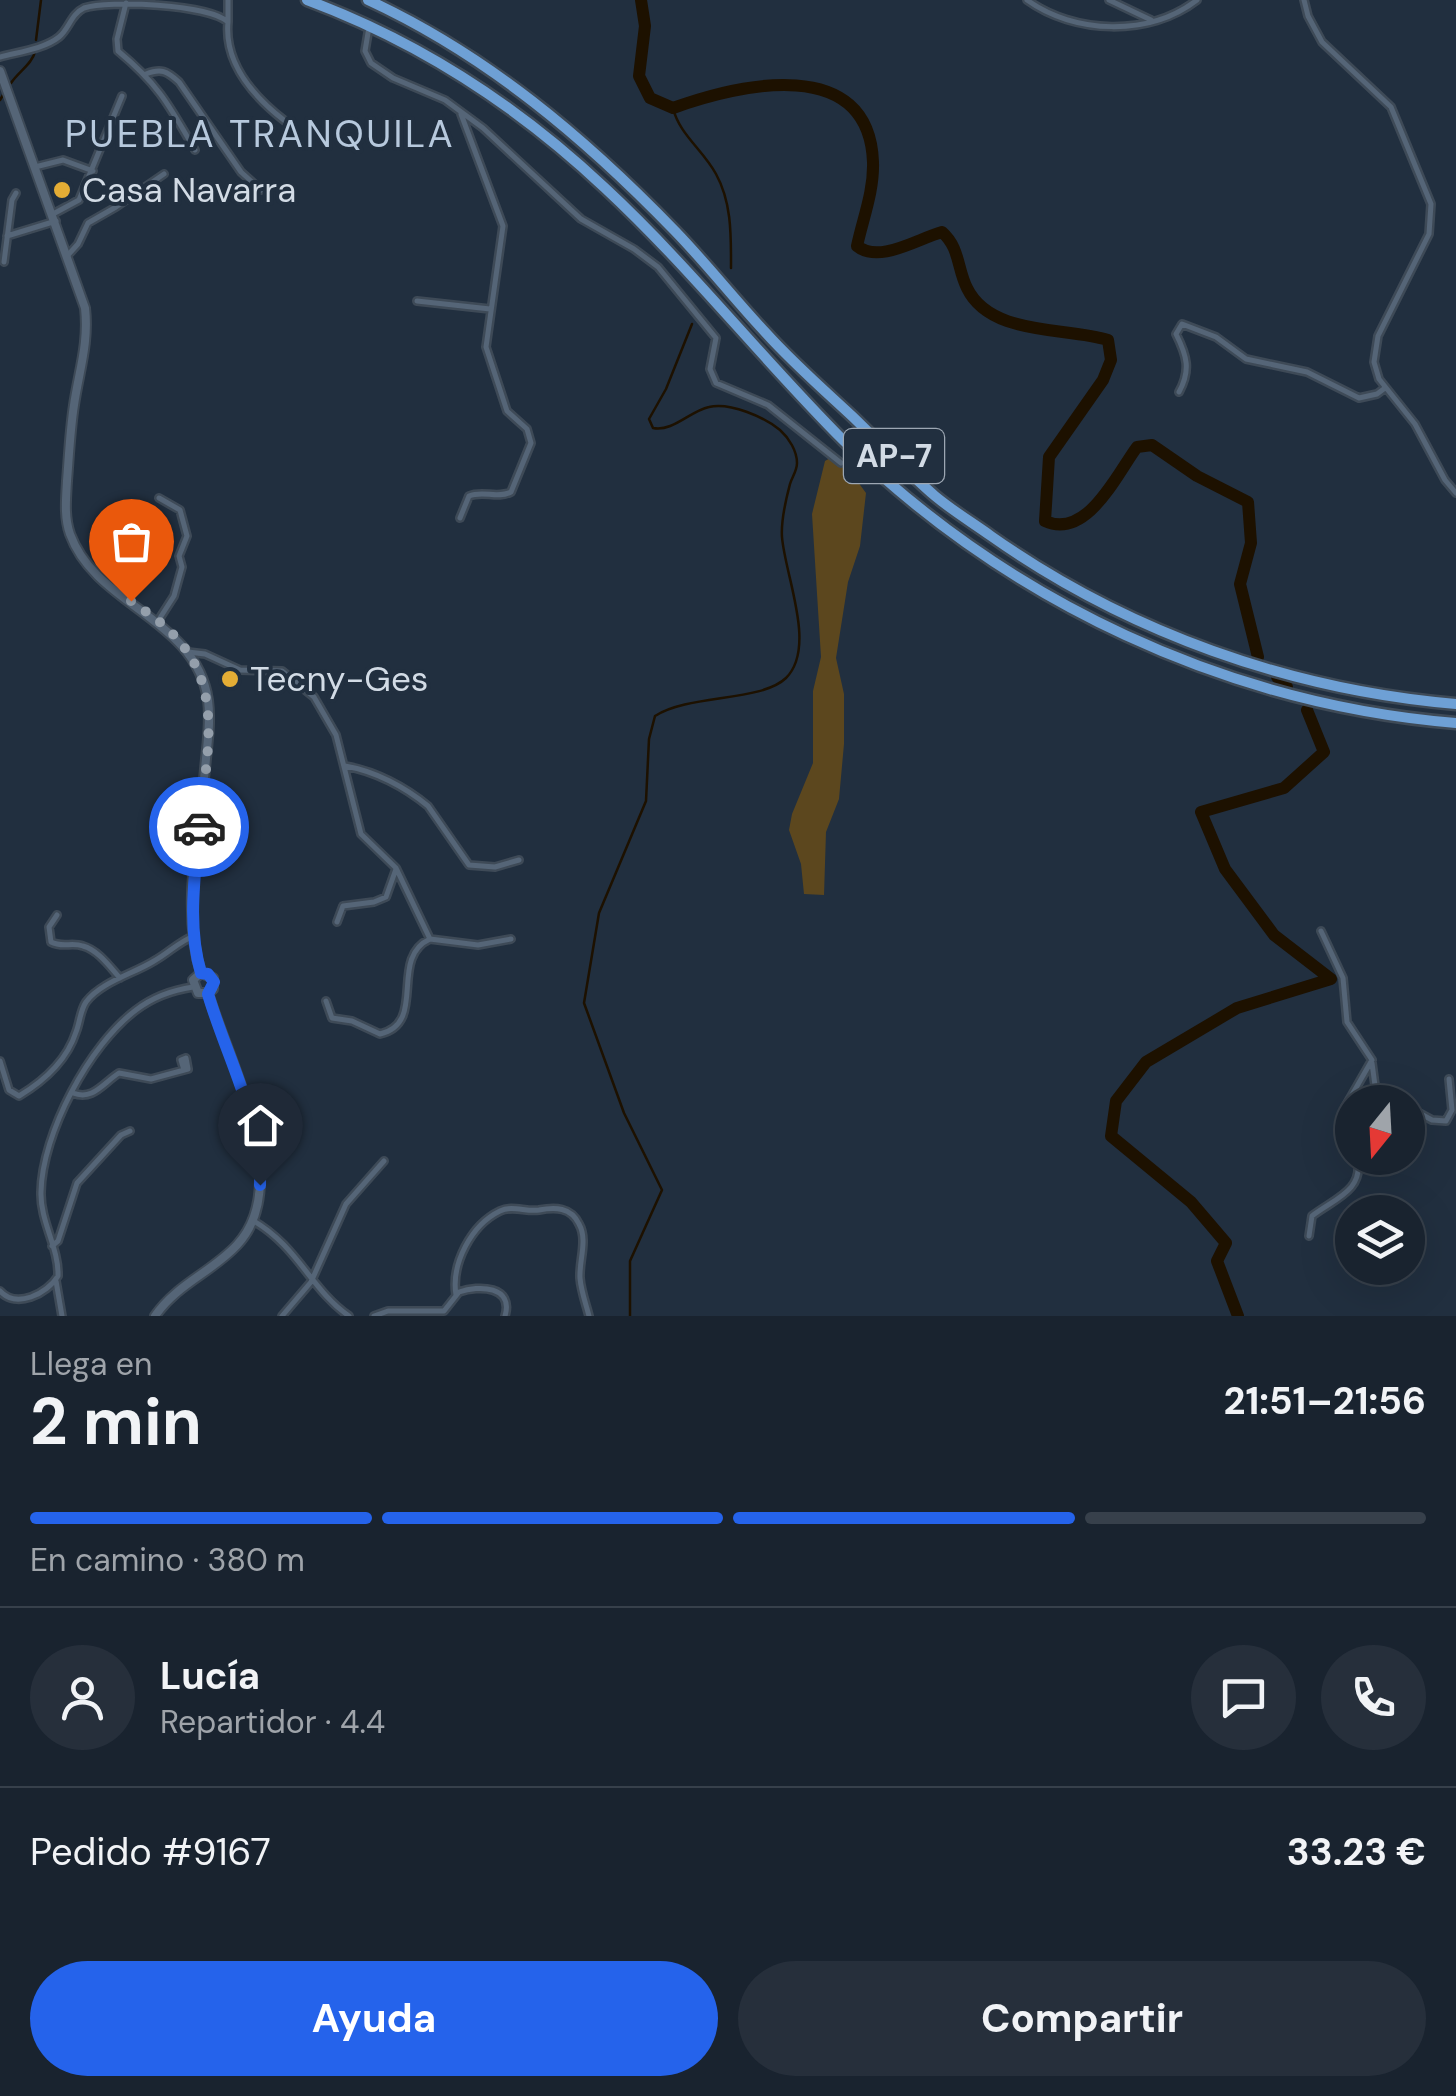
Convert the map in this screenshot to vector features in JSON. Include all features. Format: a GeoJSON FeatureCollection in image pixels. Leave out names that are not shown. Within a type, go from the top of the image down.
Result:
{"type":"FeatureCollection","features":[{"type":"Feature","properties":{"kind":"highway","name":"AP-7"},"geometry":{"type":"LineString","coordinates":[[308,0],[382,31],[442,63],[512,109],[564,152],[666,250],[846,442],[924,512],[1015,576],[1083,616],[1176,658],[1242,681],[1336,706],[1456,723]]}},
{"type":"Feature","properties":{"kind":"highway","name":"AP-7"},"geometry":{"type":"LineString","coordinates":[[368,0],[435,34],[504,78],[591,147],[678,234],[768,336],[937,498],[1036,568],[1104,606],[1246,662],[1346,690],[1456,704]]}},
{"type":"Feature","properties":{"kind":"main road"},"geometry":{"type":"LineString","coordinates":[[0,71],[85,308],[87,342],[72,417],[67,523],[87,563],[158,621],[188,652],[204,684],[209,714],[194,898],[194,936],[201,973]]}},
{"type":"Feature","properties":{"kind":"main road"},"geometry":{"type":"LineString","coordinates":[[201,973],[195,977],[193,987],[198,993],[208,994]]}},
{"type":"Feature","properties":{"kind":"main road"},"geometry":{"type":"LineString","coordinates":[[201,973],[213,978],[214,988],[208,994]]}},
{"type":"Feature","properties":{"kind":"main road"},"geometry":{"type":"LineString","coordinates":[[155,1316],[182,1286],[235,1248],[252,1220],[260,1185],[259,1149],[208,994]]}},
{"type":"Feature","properties":{"kind":"street"},"geometry":{"type":"LineString","coordinates":[[228,0],[230,52],[250,88],[285,120]]}},
{"type":"Feature","properties":{"kind":"street"},"geometry":{"type":"LineString","coordinates":[[1027,0],[1071,23],[1126,26],[1154,21],[1197,0]]}},
{"type":"Feature","properties":{"kind":"street"},"geometry":{"type":"LineString","coordinates":[[1109,0],[1154,21]]}},
{"type":"Feature","properties":{"kind":"street"},"geometry":{"type":"LineString","coordinates":[[1304,0],[1322,42],[1391,106],[1431,204],[1429,234],[1375,346],[1375,370],[1456,493]]}},
{"type":"Feature","properties":{"kind":"street"},"geometry":{"type":"LineString","coordinates":[[0,58],[54,40],[82,8],[126,4],[184,8],[221,16],[228,22]]}},
{"type":"Feature","properties":{"kind":"street"},"geometry":{"type":"LineString","coordinates":[[126,4],[118,50],[146,74],[170,103],[196,150]]}},
{"type":"Feature","properties":{"kind":"street"},"geometry":{"type":"LineString","coordinates":[[369,27],[364,51],[371,64],[446,100],[483,128],[581,219],[634,249],[676,285],[716,338],[710,369],[716,382],[768,405],[841,464]]}},
{"type":"Feature","properties":{"kind":"street"},"geometry":{"type":"LineString","coordinates":[[146,74],[158,69],[179,82],[241,172],[262,190]]}},
{"type":"Feature","properties":{"kind":"street"},"geometry":{"type":"LineString","coordinates":[[7,236],[54,218],[79,200],[122,96]]}},
{"type":"Feature","properties":{"kind":"street"},"geometry":{"type":"LineString","coordinates":[[460,111],[503,226],[486,347],[508,411],[526,429],[530,449],[511,492],[468,496],[460,518]]}},
{"type":"Feature","properties":{"kind":"street"},"geometry":{"type":"LineString","coordinates":[[36,168],[63,160],[93,171]]}},
{"type":"Feature","properties":{"kind":"street"},"geometry":{"type":"LineString","coordinates":[[68,255],[88,222],[164,174]]}},
{"type":"Feature","properties":{"kind":"street"},"geometry":{"type":"LineString","coordinates":[[4,262],[16,194]]}},
{"type":"Feature","properties":{"kind":"street"},"geometry":{"type":"LineString","coordinates":[[417,300],[490,309]]}},
{"type":"Feature","properties":{"kind":"street"},"geometry":{"type":"LineString","coordinates":[[1178,392],[1185,381],[1188,361],[1176,334],[1182,324],[1216,338],[1246,360],[1307,372],[1359,398],[1385,388]]}},
{"type":"Feature","properties":{"kind":"street"},"geometry":{"type":"LineString","coordinates":[[158,621],[174,596],[187,536],[180,510],[159,498]]}},
{"type":"Feature","properties":{"kind":"street"},"geometry":{"type":"LineString","coordinates":[[188,652],[205,654],[240,670],[273,669],[289,674],[314,698],[330,722],[361,834],[396,868],[430,939]]}},
{"type":"Feature","properties":{"kind":"street"},"geometry":{"type":"LineString","coordinates":[[345,766],[371,772],[419,799],[469,865],[495,867],[519,860]]}},
{"type":"Feature","properties":{"kind":"street"},"geometry":{"type":"LineString","coordinates":[[336,922],[343,906],[386,897],[396,868]]}},
{"type":"Feature","properties":{"kind":"street"},"geometry":{"type":"LineString","coordinates":[[57,915],[48,927],[51,942],[58,946],[84,946],[120,978]]}},
{"type":"Feature","properties":{"kind":"street"},"geometry":{"type":"LineString","coordinates":[[1321,932],[1343,978],[1347,1022],[1372,1060],[1375,1085]]}},
{"type":"Feature","properties":{"kind":"street"},"geometry":{"type":"LineString","coordinates":[[0,1061],[8,1090],[19,1096],[32,1089],[71,1046],[86,1003],[120,978],[158,960],[177,942],[194,936]]}},
{"type":"Feature","properties":{"kind":"street"},"geometry":{"type":"LineString","coordinates":[[326,1001],[332,1018],[352,1021],[380,1034],[390,1031],[407,1007],[406,977],[418,946],[430,939],[462,945],[512,939]]}},
{"type":"Feature","properties":{"kind":"street"},"geometry":{"type":"LineString","coordinates":[[0,1291],[16,1300],[50,1288],[56,1280],[59,1268],[40,1196],[43,1162],[73,1093],[108,1038],[128,1016],[163,995],[193,987]]}},
{"type":"Feature","properties":{"kind":"street"},"geometry":{"type":"LineString","coordinates":[[1358,1085],[1372,1060]]}},
{"type":"Feature","properties":{"kind":"street"},"geometry":{"type":"LineString","coordinates":[[73,1093],[92,1095],[120,1073],[151,1079],[184,1070]]}},
{"type":"Feature","properties":{"kind":"street"},"geometry":{"type":"LineString","coordinates":[[1425,1116],[1446,1121],[1452,1110],[1448,1079]]}},
{"type":"Feature","properties":{"kind":"street"},"geometry":{"type":"LineString","coordinates":[[52,1246],[58,1241],[77,1183],[130,1131]]}},
{"type":"Feature","properties":{"kind":"street"},"geometry":{"type":"LineString","coordinates":[[282,1316],[313,1277],[346,1204],[384,1161]]}},
{"type":"Feature","properties":{"kind":"street"},"geometry":{"type":"LineString","coordinates":[[1309,1236],[1312,1216],[1347,1193],[1357,1175]]}},
{"type":"Feature","properties":{"kind":"street"},"geometry":{"type":"LineString","coordinates":[[374,1316],[388,1310],[448,1309],[456,1295],[455,1272],[462,1252],[495,1214],[510,1208],[556,1208],[570,1213],[582,1232],[580,1277],[589,1316]]}},
{"type":"Feature","properties":{"kind":"street"},"geometry":{"type":"LineString","coordinates":[[252,1220],[287,1245],[349,1316]]}},
{"type":"Feature","properties":{"kind":"street"},"geometry":{"type":"LineString","coordinates":[[56,1280],[62,1316]]}},
{"type":"Feature","properties":{"kind":"street"},"geometry":{"type":"LineString","coordinates":[[456,1295],[470,1288],[496,1291],[506,1302],[504,1316]]}},
{"type":"Feature","properties":{"kind":"shaded area"},"geometry":{"type":"Polygon","coordinates":[[[832,457],[841,459],[866,493],[860,546],[848,582],[836,658],[844,694],[844,744],[839,799],[826,832],[824,895],[804,894],[801,864],[789,830],[813,763],[813,691],[821,657],[812,514],[825,461],[832,457]]]}},
{"type":"Feature","properties":{"kind":"waterway"},"geometry":{"type":"LineString","coordinates":[[36,40],[41,0]]}},
{"type":"Feature","properties":{"kind":"waterway"},"geometry":{"type":"LineString","coordinates":[[641,0],[645,26],[639,76],[650,98],[673,108],[764,86],[825,91],[849,105],[866,128],[873,173],[857,246],[866,251],[887,251],[942,232],[955,251],[967,288],[993,315],[1030,327],[1108,340],[1111,360],[1103,380],[1049,457],[1045,521],[1060,524],[1087,513],[1137,447],[1152,445],[1197,476],[1248,502],[1251,543],[1240,584],[1258,657]]}},
{"type":"Feature","properties":{"kind":"waterway"},"geometry":{"type":"LineString","coordinates":[[11,83],[35,52]]}},
{"type":"Feature","properties":{"kind":"waterway"},"geometry":{"type":"LineString","coordinates":[[0,100],[3,95]]}},
{"type":"Feature","properties":{"kind":"waterway"},"geometry":{"type":"LineString","coordinates":[[673,108],[680,126],[711,165],[725,196],[731,268]]}},
{"type":"Feature","properties":{"kind":"waterway"},"geometry":{"type":"LineString","coordinates":[[630,1316],[630,1261],[662,1190],[624,1113],[584,1003],[599,913],[646,801],[649,739],[655,716],[686,704],[775,686],[795,665],[799,648],[797,610],[782,537],[785,504],[797,466],[789,441],[765,420],[727,407],[702,409],[660,428],[653,428],[649,419],[666,389],[692,324]]}},
{"type":"Feature","properties":{"kind":"waterway"},"geometry":{"type":"LineString","coordinates":[[1277,677],[1287,687]]}},
{"type":"Feature","properties":{"kind":"waterway"},"geometry":{"type":"LineString","coordinates":[[1238,1316],[1217,1261],[1226,1243],[1191,1202],[1111,1136],[1116,1101],[1146,1062],[1237,1008],[1331,979],[1274,935],[1225,869],[1201,812],[1284,788],[1324,752],[1307,710]]}},
{"type":"Feature","properties":{"kind":"way so far"},"geometry":{"type":"LineString","coordinates":[[131,601],[178,639],[197,668],[208,697],[199,827]]}},
{"type":"Feature","properties":{"kind":"place","name":"Casa Navarra"},"geometry":{"type":"Point","coordinates":[62,190]}},
{"type":"Feature","properties":{"kind":"place","name":"Tecny-Ges"},"geometry":{"type":"Point","coordinates":[230,679]}},
{"type":"Feature","properties":{"kind":"district","name":"PUEBLA TRANQUILA"},"geometry":{"type":"Point","coordinates":[260,134]}},
{"type":"Feature","properties":{"kind":"route"},"geometry":{"type":"LineString","coordinates":[[199,827],[192,919],[197,960],[201,973],[213,978],[214,988],[208,994],[252,1121],[259,1149],[260,1185]]}}]}
